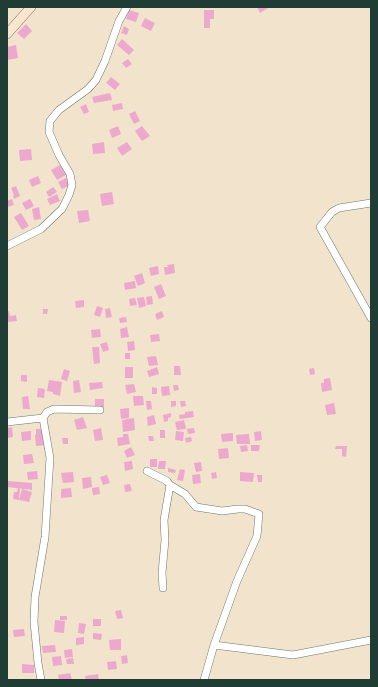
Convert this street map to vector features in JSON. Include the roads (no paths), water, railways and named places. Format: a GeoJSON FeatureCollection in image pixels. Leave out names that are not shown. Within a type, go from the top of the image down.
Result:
{"type":"FeatureCollection","features":[{"type":"Feature","properties":{"kind":"main road"},"geometry":{"type":"LineString","coordinates":[[7,34],[31,7]]}},
{"type":"Feature","properties":{"kind":"street"},"geometry":{"type":"LineString","coordinates":[[7,246],[41,229],[62,209],[72,186],[70,174],[49,132],[50,121],[60,110],[88,89],[96,80],[119,21],[127,7]]}},
{"type":"Feature","properties":{"kind":"street"},"geometry":{"type":"LineString","coordinates":[[371,203],[339,208],[332,212],[320,227],[371,318]]}},
{"type":"Feature","properties":{"kind":"street"},"geometry":{"type":"LineString","coordinates":[[7,422],[43,418],[48,412],[54,409],[100,410]]}},
{"type":"Feature","properties":{"kind":"street"},"geometry":{"type":"LineString","coordinates":[[41,680],[34,622],[35,596],[45,537],[50,458],[43,418]]}},
{"type":"Feature","properties":{"kind":"street"},"geometry":{"type":"LineString","coordinates":[[147,471],[167,481],[170,485],[185,494],[196,507],[222,511],[245,509],[260,514],[257,536],[237,581],[214,645],[204,680]]}},
{"type":"Feature","properties":{"kind":"street"},"geometry":{"type":"LineString","coordinates":[[163,588],[162,572],[165,540],[164,520],[170,485]]}},
{"type":"Feature","properties":{"kind":"street"},"geometry":{"type":"LineString","coordinates":[[214,645],[293,655],[371,640]]}}]}
